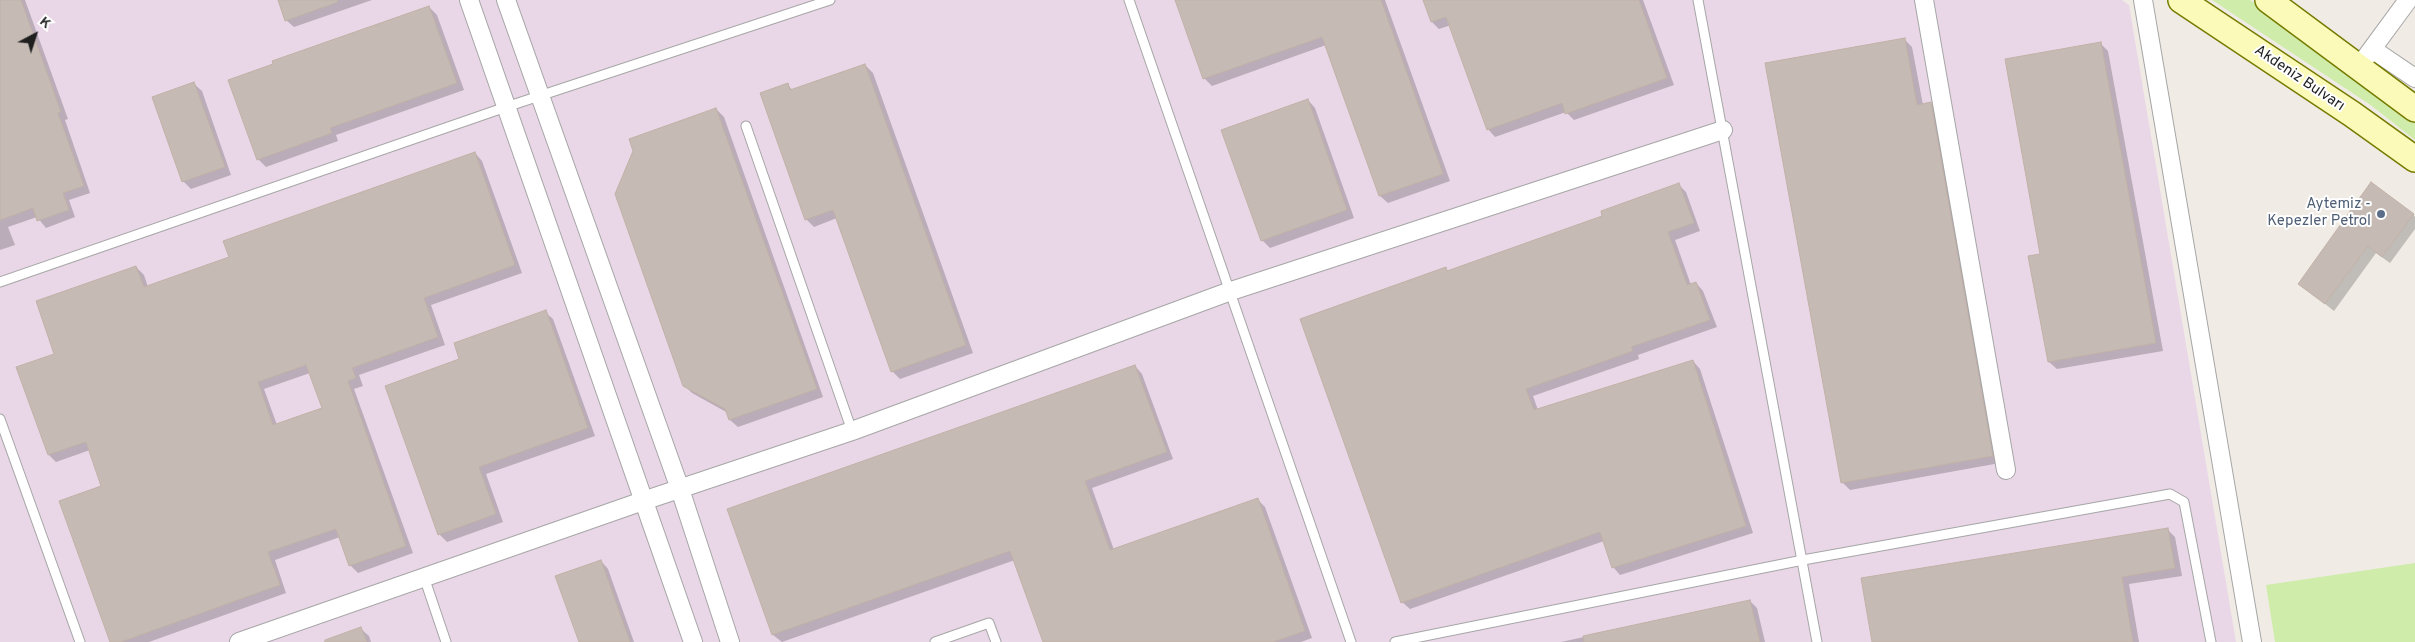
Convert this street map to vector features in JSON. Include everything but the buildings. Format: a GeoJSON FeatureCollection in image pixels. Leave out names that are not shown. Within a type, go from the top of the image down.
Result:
{"type":"FeatureCollection","features":[{"type":"Feature","properties":{"kind":"main road","name":"Akdeniz Bulvarı"},"geometry":{"type":"LineString","coordinates":[[2181,0],[2352,114],[2415,159]]}},
{"type":"Feature","properties":{"kind":"main road"},"geometry":{"type":"LineString","coordinates":[[2268,0],[2364,59],[2415,109]]}},
{"type":"Feature","properties":{"kind":"street"},"geometry":{"type":"LineString","coordinates":[[469,0],[692,642]]}},
{"type":"Feature","properties":{"kind":"street"},"geometry":{"type":"LineString","coordinates":[[506,0],[680,489],[730,642]]}},
{"type":"Feature","properties":{"kind":"street"},"geometry":{"type":"LineString","coordinates":[[1924,0],[2006,470]]}},
{"type":"Feature","properties":{"kind":"street"},"geometry":{"type":"LineString","coordinates":[[2143,0],[2252,642]]}},
{"type":"Feature","properties":{"kind":"street"},"geometry":{"type":"LineString","coordinates":[[2408,0],[2364,59],[2415,78]]}},
{"type":"Feature","properties":{"kind":"street"},"geometry":{"type":"LineString","coordinates":[[239,642],[643,501],[852,431],[1228,292],[1722,130]]}},
{"type":"Feature","properties":{"kind":"lane"},"geometry":{"type":"LineString","coordinates":[[0,282],[506,107],[830,0]]}},
{"type":"Feature","properties":{"kind":"lane"},"geometry":{"type":"LineString","coordinates":[[1129,0],[1228,292],[1351,642]]}},
{"type":"Feature","properties":{"kind":"lane"},"geometry":{"type":"LineString","coordinates":[[1698,0],[1817,642]]}},
{"type":"Feature","properties":{"kind":"lane"},"geometry":{"type":"LineString","coordinates":[[746,126],[852,431]]}},
{"type":"Feature","properties":{"kind":"lane"},"geometry":{"type":"LineString","coordinates":[[0,419],[80,642]]}},
{"type":"Feature","properties":{"kind":"lane"},"geometry":{"type":"LineString","coordinates":[[1395,642],[1802,560],[2170,494],[2184,502],[2211,642]]}},
{"type":"Feature","properties":{"kind":"lane"},"geometry":{"type":"LineString","coordinates":[[424,577],[446,642]]}},
{"type":"Feature","properties":{"kind":"lane"},"geometry":{"type":"LineString","coordinates":[[935,642],[989,623],[996,642]]}},
{"type":"Feature","properties":{"kind":"shaded area"},"geometry":{"type":"Polygon","coordinates":[[[0,0],[2122,0],[2129,5],[2236,642],[0,642],[0,0]]]}},
{"type":"Feature","properties":{"kind":"green space"},"geometry":{"type":"Polygon","coordinates":[[[2212,0],[2250,0],[2415,119],[2415,140],[2372,106],[2212,0]]]}},
{"type":"Feature","properties":{"kind":"green space"},"geometry":{"type":"Polygon","coordinates":[[[2415,563],[2415,642],[2275,642],[2266,585],[2415,563]]]}},
{"type":"Feature","properties":{"kind":"place","name":"Aytemiz - Kepezler Petrol"},"geometry":{"type":"Point","coordinates":[2381,214]}}]}
